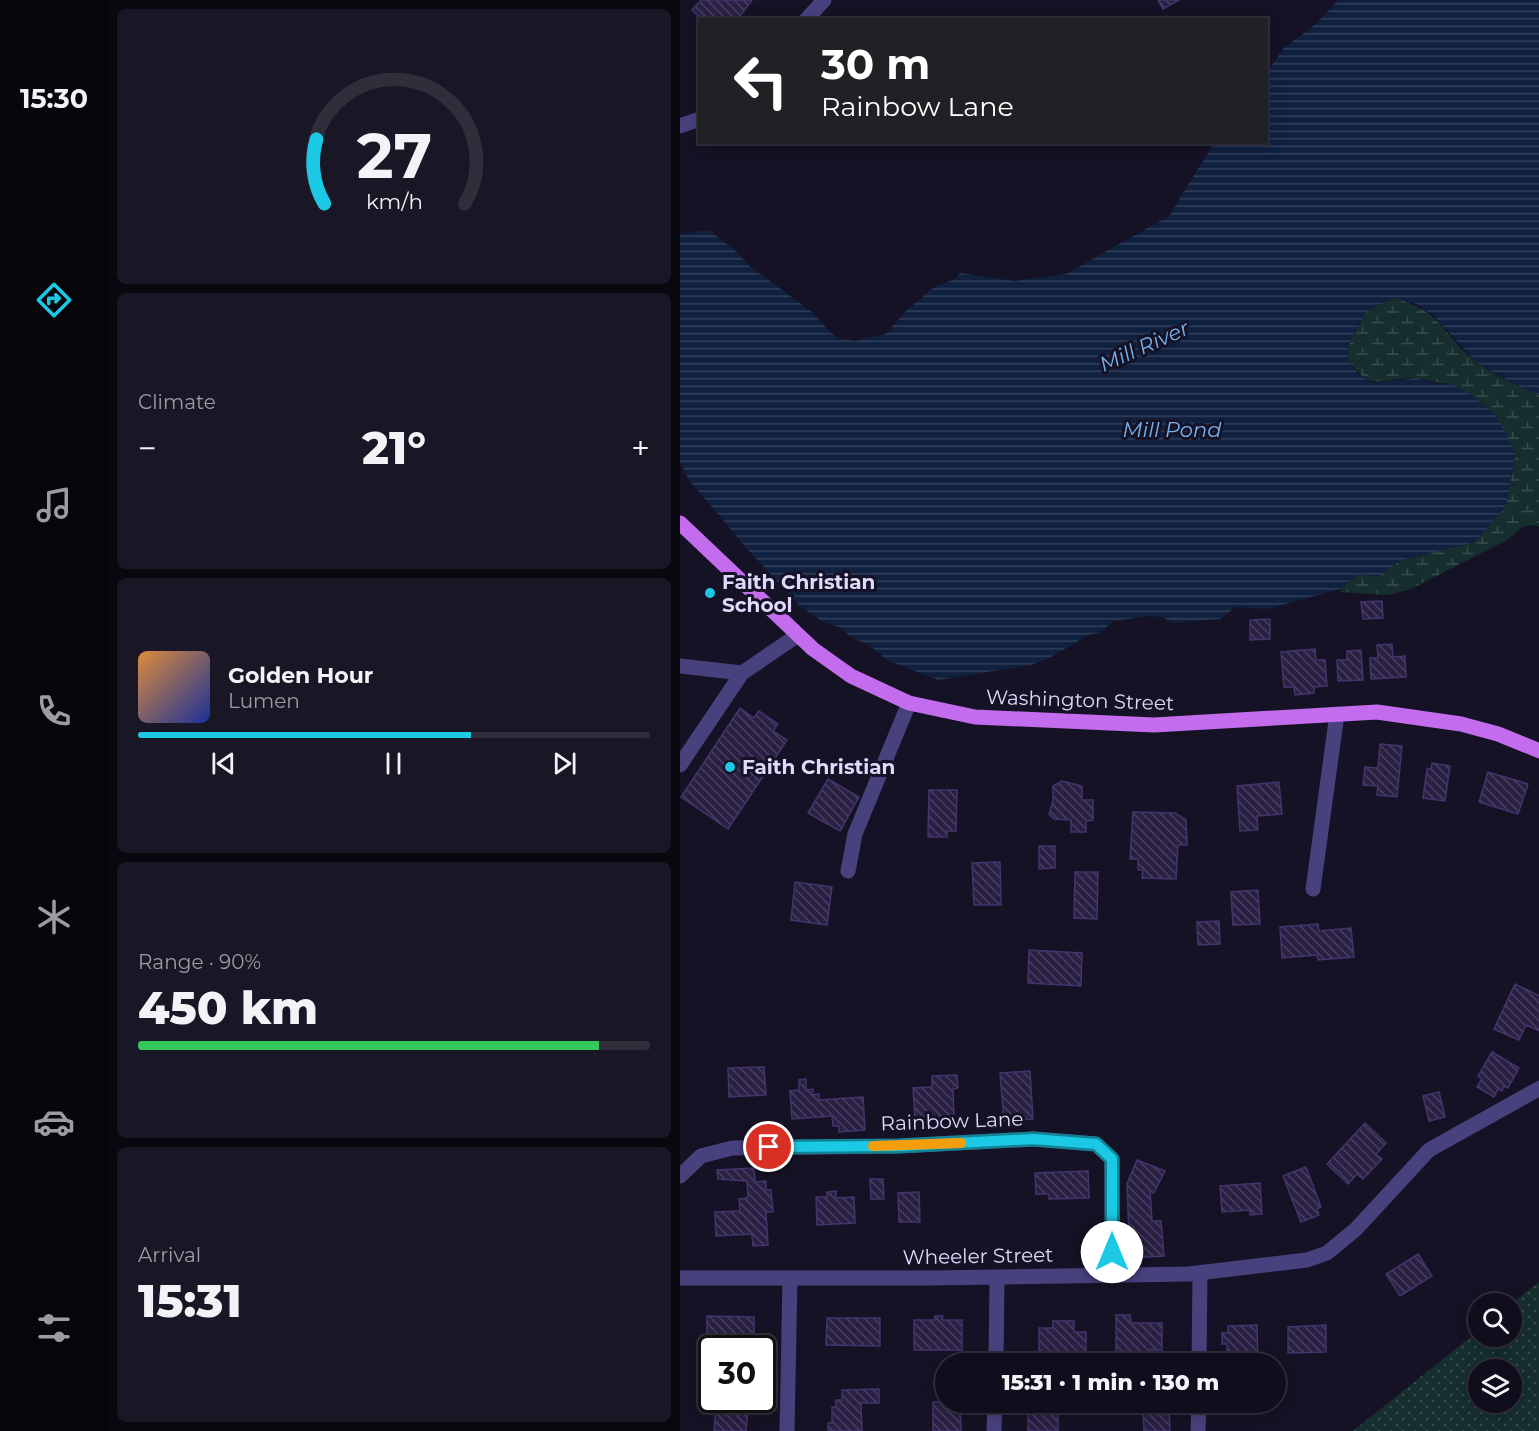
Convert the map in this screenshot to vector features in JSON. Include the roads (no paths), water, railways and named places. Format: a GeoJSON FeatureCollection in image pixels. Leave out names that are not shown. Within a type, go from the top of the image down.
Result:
{"type":"FeatureCollection","features":[{"type":"Feature","properties":{"kind":"main road","name":"Washington Street"},"geometry":{"type":"LineString","coordinates":[[680,523],[798,635],[851,675],[909,704],[975,717],[1154,725],[1377,712],[1461,724],[1499,734],[1540,751]]}},
{"type":"Feature","properties":{"kind":"street"},"geometry":{"type":"LineString","coordinates":[[808,18],[824,0]]}},
{"type":"Feature","properties":{"kind":"street"},"geometry":{"type":"LineString","coordinates":[[680,765],[742,673],[798,635]]}},
{"type":"Feature","properties":{"kind":"street"},"geometry":{"type":"LineString","coordinates":[[680,666],[742,673]]}},
{"type":"Feature","properties":{"kind":"street"},"geometry":{"type":"LineString","coordinates":[[848,871],[855,834],[909,704]]}},
{"type":"Feature","properties":{"kind":"street"},"geometry":{"type":"LineString","coordinates":[[1313,889],[1337,714]]}},
{"type":"Feature","properties":{"kind":"street","name":"Wheeler Street"},"geometry":{"type":"LineString","coordinates":[[680,1278],[997,1277],[1200,1273],[1278,1266],[1307,1260],[1327,1253],[1356,1229],[1429,1150],[1540,1088]]}},
{"type":"Feature","properties":{"kind":"street","name":"Rainbow Lane"},"geometry":{"type":"LineString","coordinates":[[680,1176],[701,1156],[732,1148],[899,1146],[1033,1139],[1096,1144],[1112,1159],[1112,1275]]}},
{"type":"Feature","properties":{"kind":"street"},"geometry":{"type":"LineString","coordinates":[[1199,1353],[1200,1273]]}},
{"type":"Feature","properties":{"kind":"street"},"geometry":{"type":"LineString","coordinates":[[996,1353],[997,1277]]}},
{"type":"Feature","properties":{"kind":"street"},"geometry":{"type":"LineString","coordinates":[[787,1431],[790,1278]]}},
{"type":"Feature","properties":{"kind":"street"},"geometry":{"type":"LineString","coordinates":[[994,1431],[995,1413]]}},
{"type":"Feature","properties":{"kind":"street"},"geometry":{"type":"LineString","coordinates":[[1198,1431],[1199,1413]]}},
{"type":"Feature","properties":{"kind":"water","name":"Mill Pond"},"geometry":{"type":"Polygon","coordinates":[[[1338,0],[1539,0],[1539,395],[1516,385],[1476,362],[1433,315],[1417,304],[1394,298],[1367,311],[1350,341],[1347,357],[1358,374],[1372,383],[1417,378],[1437,384],[1448,383],[1467,392],[1494,413],[1510,440],[1515,457],[1506,506],[1475,542],[1401,560],[1378,577],[1358,574],[1340,589],[1267,609],[1236,607],[1220,619],[1172,623],[1163,617],[1149,616],[1113,621],[1100,633],[1088,635],[1049,658],[1031,665],[938,680],[887,660],[870,646],[849,636],[842,628],[823,622],[800,606],[748,550],[689,480],[680,462],[680,234],[709,230],[738,253],[748,265],[812,312],[831,333],[839,338],[854,341],[886,334],[907,310],[933,288],[955,279],[960,273],[1014,281],[1066,274],[1169,216],[1213,144],[1268,144],[1268,71],[1284,48],[1316,24],[1338,0]]]}},
{"type":"Feature","properties":{"kind":"place","name":"Faith Christian School"},"geometry":{"type":"Point","coordinates":[710,593]}},
{"type":"Feature","properties":{"kind":"place","name":"Faith Christian"},"geometry":{"type":"Point","coordinates":[730,767]}},
{"type":"Feature","properties":{"kind":"water label","name":"Mill River"},"geometry":{"type":"Point","coordinates":[1144,346]}}]}
